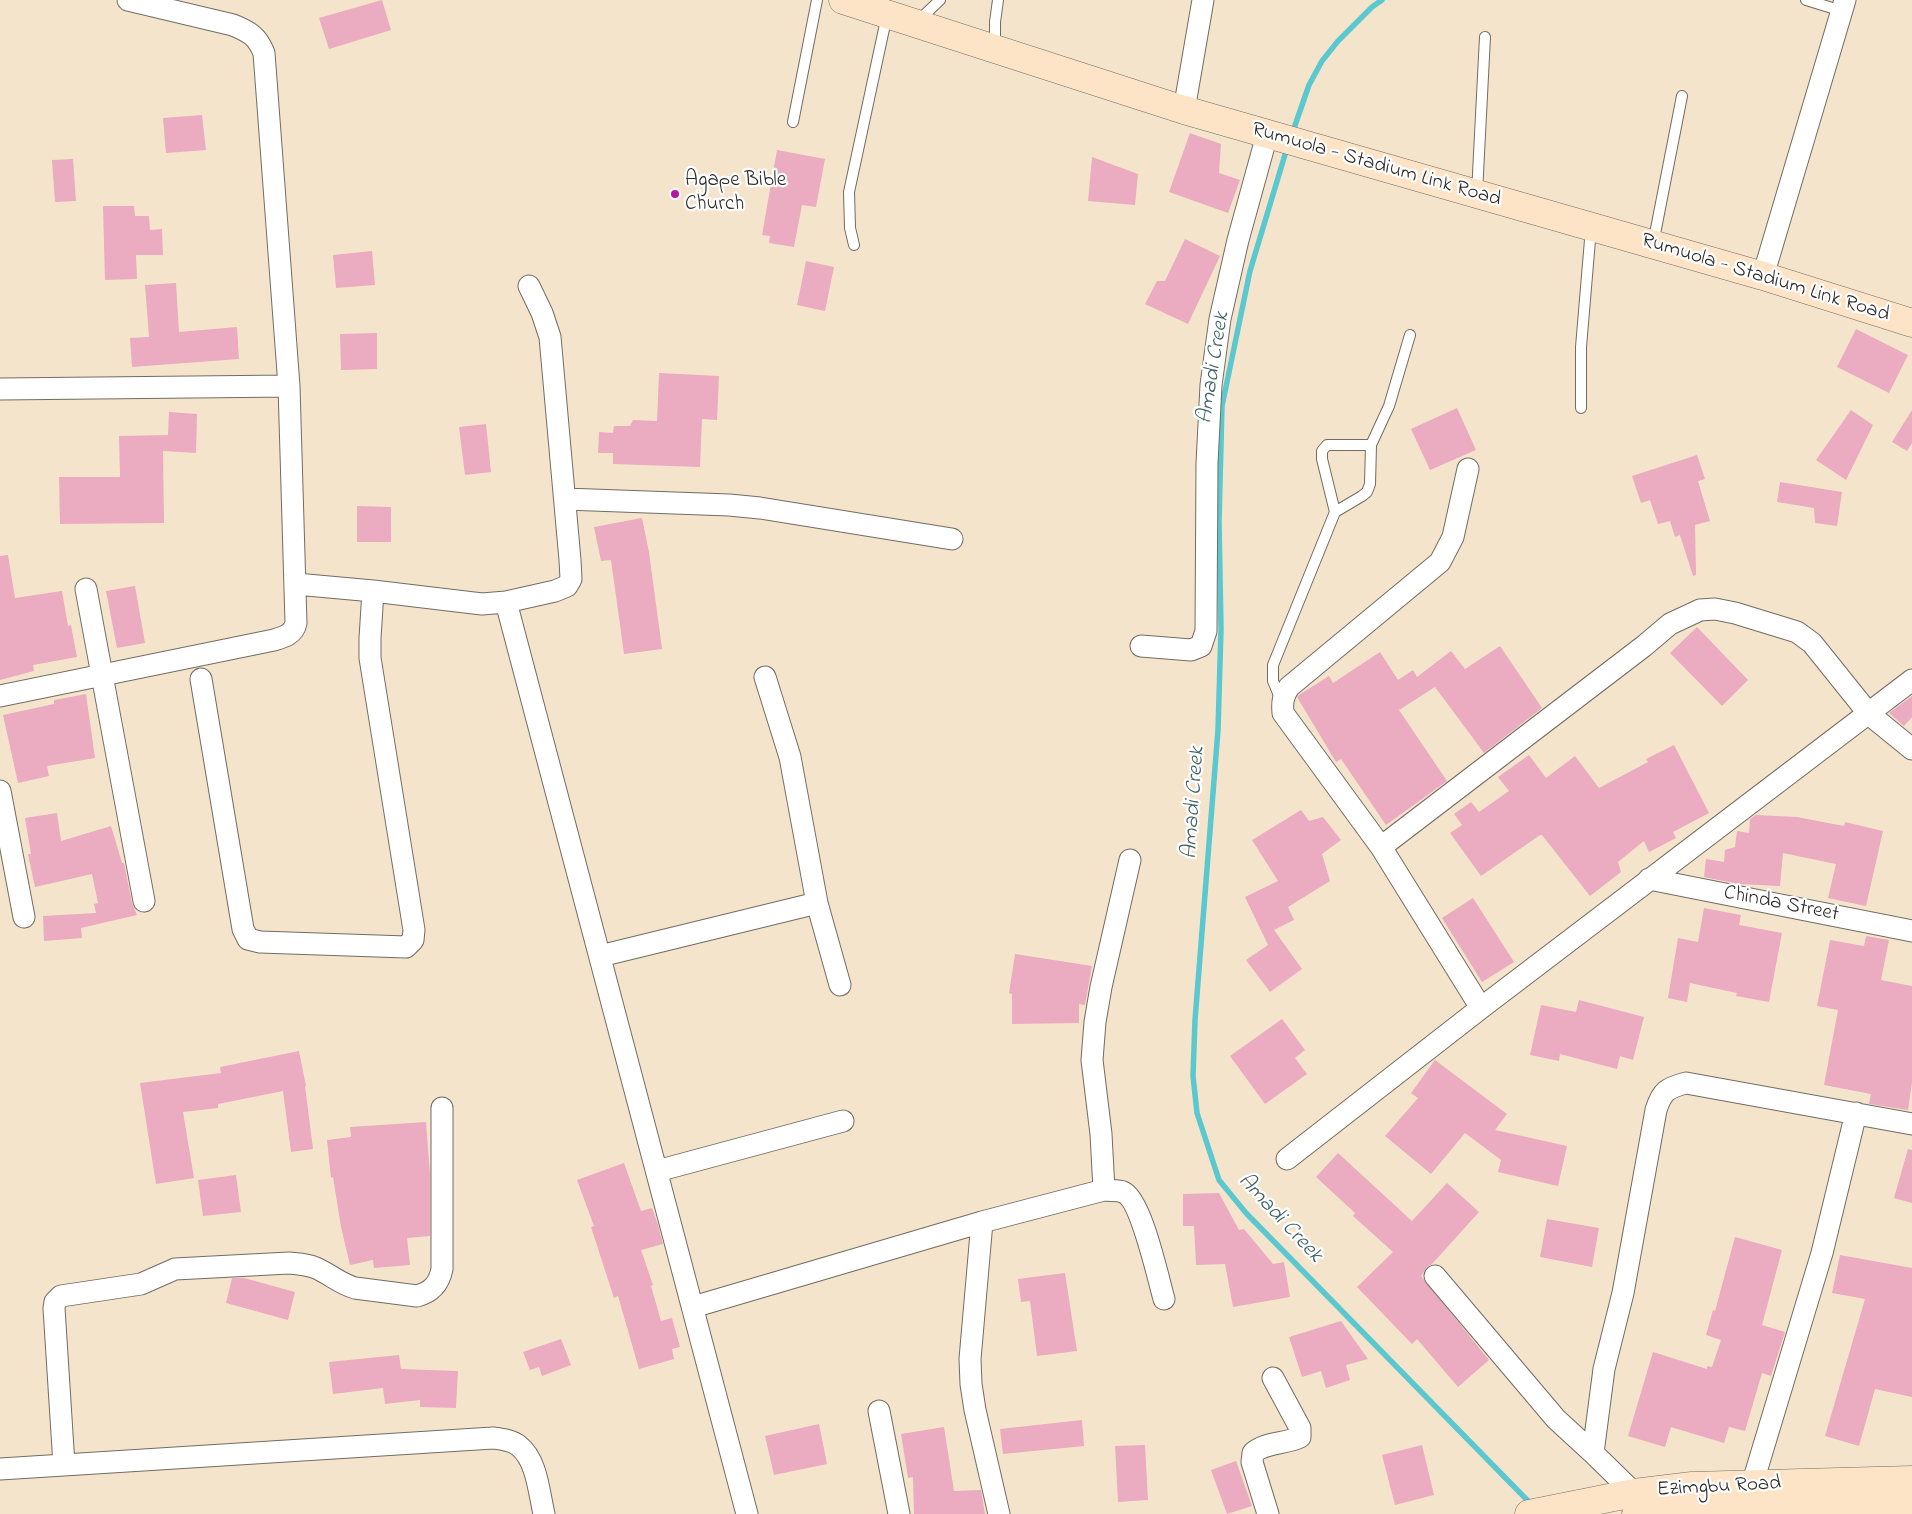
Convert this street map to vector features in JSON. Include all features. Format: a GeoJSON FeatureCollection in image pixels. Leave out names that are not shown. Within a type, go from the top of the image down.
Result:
{"type":"FeatureCollection","features":[{"type":"Feature","properties":{"kind":"street"},"geometry":{"type":"LineString","coordinates":[[0,696],[274,640],[286,636],[295,628],[296,584],[289,386],[264,53],[258,40],[247,30],[128,0]]}},
{"type":"Feature","properties":{"kind":"street","name":"Rumuola - Stadium Link Road"},"geometry":{"type":"LineString","coordinates":[[843,0],[1184,110],[1763,276],[1912,323]]}},
{"type":"Feature","properties":{"kind":"street"},"geometry":{"type":"LineString","coordinates":[[1184,110],[1203,0]]}},
{"type":"Feature","properties":{"kind":"street"},"geometry":{"type":"LineString","coordinates":[[1763,276],[1843,6]]}},
{"type":"Feature","properties":{"kind":"street"},"geometry":{"type":"LineString","coordinates":[[1141,646],[1191,650],[1202,646],[1206,631],[1207,463],[1211,386],[1220,319],[1238,240],[1282,139]]}},
{"type":"Feature","properties":{"kind":"street"},"geometry":{"type":"LineString","coordinates":[[296,584],[482,604],[506,602],[555,591],[567,586],[571,580],[550,337],[542,313],[529,286]]}},
{"type":"Feature","properties":{"kind":"street"},"geometry":{"type":"LineString","coordinates":[[0,389],[289,386]]}},
{"type":"Feature","properties":{"kind":"street"},"geometry":{"type":"LineString","coordinates":[[1468,469],[1453,537],[1440,562],[1289,687],[1284,695],[1282,704],[1283,713],[1381,847],[1481,1008]]}},
{"type":"Feature","properties":{"kind":"street"},"geometry":{"type":"LineString","coordinates":[[565,499],[729,505],[952,539]]}},
{"type":"Feature","properties":{"kind":"street"},"geometry":{"type":"LineString","coordinates":[[86,589],[144,901]]}},
{"type":"Feature","properties":{"kind":"street"},"geometry":{"type":"LineString","coordinates":[[201,679],[244,929],[248,939],[260,942],[406,948],[413,940],[414,930],[370,658],[373,591]]}},
{"type":"Feature","properties":{"kind":"street"},"geometry":{"type":"LineString","coordinates":[[506,602],[747,1514]]}},
{"type":"Feature","properties":{"kind":"street"},"geometry":{"type":"LineString","coordinates":[[1381,847],[1670,624],[1700,610],[1715,609],[1735,613],[1796,632],[1812,643],[1869,714],[1912,749]]}},
{"type":"Feature","properties":{"kind":"street"},"geometry":{"type":"LineString","coordinates":[[765,677],[790,758],[817,903],[840,985]]}},
{"type":"Feature","properties":{"kind":"street"},"geometry":{"type":"LineString","coordinates":[[1287,1159],[1481,1008],[1912,680]]}},
{"type":"Feature","properties":{"kind":"street"},"geometry":{"type":"LineString","coordinates":[[0,791],[2,815],[24,917]]}},
{"type":"Feature","properties":{"kind":"street"},"geometry":{"type":"LineString","coordinates":[[1104,1190],[1101,1134],[1092,1060],[1095,1022],[1130,860]]}},
{"type":"Feature","properties":{"kind":"street","name":"Chinda Street"},"geometry":{"type":"LineString","coordinates":[[1650,879],[1912,931]]}},
{"type":"Feature","properties":{"kind":"street"},"geometry":{"type":"LineString","coordinates":[[600,956],[817,903]]}},
{"type":"Feature","properties":{"kind":"street"},"geometry":{"type":"LineString","coordinates":[[1593,1453],[1604,1369],[1623,1293],[1656,1110],[1666,1090],[1686,1083],[1912,1124]]}},
{"type":"Feature","properties":{"kind":"street"},"geometry":{"type":"LineString","coordinates":[[64,1465],[54,1308],[55,1302],[62,1296],[141,1284],[175,1270],[289,1263],[305,1264],[317,1268],[345,1286],[355,1288],[417,1296],[426,1294],[435,1287],[440,1280],[442,1269],[442,1108]]}},
{"type":"Feature","properties":{"kind":"street"},"geometry":{"type":"LineString","coordinates":[[1752,1485],[1822,1253],[1856,1113]]}},
{"type":"Feature","properties":{"kind":"street"},"geometry":{"type":"LineString","coordinates":[[657,1171],[843,1121]]}},
{"type":"Feature","properties":{"kind":"street"},"geometry":{"type":"LineString","coordinates":[[693,1307],[982,1222],[1104,1190],[1123,1192],[1132,1198],[1145,1231],[1164,1298]]}},
{"type":"Feature","properties":{"kind":"street"},"geometry":{"type":"LineString","coordinates":[[982,1222],[970,1376],[975,1410],[999,1514]]}},
{"type":"Feature","properties":{"kind":"street"},"geometry":{"type":"LineString","coordinates":[[1435,1276],[1556,1419],[1593,1453],[1635,1503]]}},
{"type":"Feature","properties":{"kind":"street"},"geometry":{"type":"LineString","coordinates":[[1268,1514],[1252,1462],[1253,1453],[1258,1448],[1290,1442],[1300,1437],[1300,1428],[1273,1378]]}},
{"type":"Feature","properties":{"kind":"street"},"geometry":{"type":"LineString","coordinates":[[879,1411],[899,1514]]}},
{"type":"Feature","properties":{"kind":"street"},"geometry":{"type":"LineString","coordinates":[[0,1469],[493,1438],[518,1445],[528,1456],[533,1468],[544,1514]]}},
{"type":"Feature","properties":{"kind":"street","name":"Ezimgbu Road"},"geometry":{"type":"LineString","coordinates":[[1635,1503],[1692,1486],[1912,1480]]}},
{"type":"Feature","properties":{"kind":"street","name":"Ezimgbu Road"},"geometry":{"type":"LineString","coordinates":[[1529,1514],[1582,1502],[1635,1503],[1694,1508],[1912,1502]]}},
{"type":"Feature","properties":{"kind":"lane"},"geometry":{"type":"LineString","coordinates":[[793,122],[817,0]]}},
{"type":"Feature","properties":{"kind":"lane"},"geometry":{"type":"LineString","coordinates":[[916,23],[940,0]]}},
{"type":"Feature","properties":{"kind":"lane"},"geometry":{"type":"LineString","coordinates":[[995,49],[995,22],[998,0]]}},
{"type":"Feature","properties":{"kind":"lane"},"geometry":{"type":"LineString","coordinates":[[1806,0],[1843,6]]}},
{"type":"Feature","properties":{"kind":"lane"},"geometry":{"type":"LineString","coordinates":[[854,244],[850,228],[849,192],[887,14]]}},
{"type":"Feature","properties":{"kind":"lane"},"geometry":{"type":"LineString","coordinates":[[1477,194],[1485,37]]}},
{"type":"Feature","properties":{"kind":"lane"},"geometry":{"type":"LineString","coordinates":[[1653,245],[1682,96]]}},
{"type":"Feature","properties":{"kind":"lane"},"geometry":{"type":"LineString","coordinates":[[1581,408],[1581,347],[1592,227]]}},
{"type":"Feature","properties":{"kind":"lane"},"geometry":{"type":"LineString","coordinates":[[1282,704],[1273,681],[1273,665],[1335,512],[1367,492],[1370,484],[1371,445],[1389,406],[1410,335]]}},
{"type":"Feature","properties":{"kind":"lane"},"geometry":{"type":"LineString","coordinates":[[1335,512],[1322,460],[1322,451],[1327,445],[1335,444],[1371,445]]}},
{"type":"Feature","properties":{"kind":"building"},"geometry":{"type":"Polygon","coordinates":[[[382,0],[391,30],[329,49],[319,18],[382,0]]]}},
{"type":"Feature","properties":{"kind":"building"},"geometry":{"type":"Polygon","coordinates":[[[202,115],[206,150],[166,153],[163,118],[202,115]]]}},
{"type":"Feature","properties":{"kind":"building"},"geometry":{"type":"Polygon","coordinates":[[[1190,133],[1221,144],[1219,173],[1240,180],[1228,213],[1169,192],[1190,133]]]}},
{"type":"Feature","properties":{"kind":"building"},"geometry":{"type":"Polygon","coordinates":[[[777,150],[825,159],[816,207],[802,205],[794,247],[769,243],[770,236],[762,235],[777,150]]]}},
{"type":"Feature","properties":{"kind":"building"},"geometry":{"type":"Polygon","coordinates":[[[1092,157],[1138,174],[1135,205],[1088,201],[1092,157]]]}},
{"type":"Feature","properties":{"kind":"building"},"geometry":{"type":"Polygon","coordinates":[[[73,159],[76,201],[55,202],[52,160],[73,159]]]}},
{"type":"Feature","properties":{"kind":"building"},"geometry":{"type":"Polygon","coordinates":[[[103,206],[134,206],[135,216],[149,216],[150,230],[162,229],[163,255],[136,255],[137,279],[105,280],[103,206]]]}},
{"type":"Feature","properties":{"kind":"building"},"geometry":{"type":"Polygon","coordinates":[[[1185,239],[1220,256],[1188,324],[1145,304],[1157,281],[1165,281],[1185,239]]]}},
{"type":"Feature","properties":{"kind":"building"},"geometry":{"type":"Polygon","coordinates":[[[372,251],[375,285],[336,288],[333,255],[372,251]]]}},
{"type":"Feature","properties":{"kind":"building"},"geometry":{"type":"Polygon","coordinates":[[[806,261],[834,267],[825,311],[797,305],[806,261]]]}},
{"type":"Feature","properties":{"kind":"building"},"geometry":{"type":"Polygon","coordinates":[[[176,283],[179,332],[237,327],[239,359],[132,367],[130,338],[149,337],[145,285],[176,283]]]}},
{"type":"Feature","properties":{"kind":"building"},"geometry":{"type":"Polygon","coordinates":[[[1856,329],[1908,355],[1889,393],[1837,367],[1856,329]]]}},
{"type":"Feature","properties":{"kind":"building"},"geometry":{"type":"Polygon","coordinates":[[[377,333],[377,369],[341,370],[340,334],[377,333]]]}},
{"type":"Feature","properties":{"kind":"building"},"geometry":{"type":"Polygon","coordinates":[[[659,373],[719,376],[717,420],[702,419],[700,467],[613,464],[613,453],[598,453],[599,432],[613,433],[614,426],[630,426],[633,420],[657,421],[659,373]]]}},
{"type":"Feature","properties":{"kind":"building"},"geometry":{"type":"Polygon","coordinates":[[[1457,408],[1476,450],[1430,470],[1411,429],[1457,408]]]}},
{"type":"Feature","properties":{"kind":"building"},"geometry":{"type":"Polygon","coordinates":[[[1851,410],[1873,425],[1846,480],[1816,460],[1851,410]]]}},
{"type":"Feature","properties":{"kind":"building"},"geometry":{"type":"Polygon","coordinates":[[[1912,410],[1912,443],[1907,451],[1892,442],[1912,410]]]}},
{"type":"Feature","properties":{"kind":"building"},"geometry":{"type":"Polygon","coordinates":[[[169,412],[197,414],[196,453],[163,451],[164,523],[60,524],[59,477],[120,477],[119,436],[168,435],[169,412]]]}},
{"type":"Feature","properties":{"kind":"building"},"geometry":{"type":"Polygon","coordinates":[[[486,424],[491,472],[465,475],[459,427],[486,424]]]}},
{"type":"Feature","properties":{"kind":"building"},"geometry":{"type":"Polygon","coordinates":[[[1697,455],[1705,479],[1698,481],[1710,521],[1695,525],[1696,575],[1693,576],[1680,535],[1675,537],[1670,521],[1658,524],[1650,500],[1641,503],[1632,476],[1697,455]]]}},
{"type":"Feature","properties":{"kind":"building"},"geometry":{"type":"Polygon","coordinates":[[[1780,482],[1842,492],[1837,526],[1815,523],[1814,508],[1777,502],[1780,482]]]}},
{"type":"Feature","properties":{"kind":"building"},"geometry":{"type":"Polygon","coordinates":[[[357,506],[391,507],[391,542],[357,542],[357,506]]]}},
{"type":"Feature","properties":{"kind":"building"},"geometry":{"type":"Polygon","coordinates":[[[642,518],[649,552],[662,649],[624,654],[611,560],[601,561],[594,527],[642,518]]]}},
{"type":"Feature","properties":{"kind":"building"},"geometry":{"type":"Polygon","coordinates":[[[8,555],[15,598],[62,591],[68,626],[71,625],[77,657],[33,665],[34,671],[0,680],[0,556],[8,555]]]}},
{"type":"Feature","properties":{"kind":"building"},"geometry":{"type":"Polygon","coordinates":[[[135,586],[145,643],[117,648],[106,591],[135,586]]]}},
{"type":"Feature","properties":{"kind":"building"},"geometry":{"type":"Polygon","coordinates":[[[1697,627],[1748,680],[1722,706],[1670,653],[1697,627]]]}},
{"type":"Feature","properties":{"kind":"building"},"geometry":{"type":"Polygon","coordinates":[[[1500,646],[1542,708],[1484,753],[1435,687],[1399,710],[1447,781],[1386,825],[1341,759],[1336,762],[1297,697],[1329,676],[1333,683],[1380,652],[1398,680],[1413,670],[1417,677],[1451,651],[1465,669],[1500,646]]]}},
{"type":"Feature","properties":{"kind":"building"},"geometry":{"type":"Polygon","coordinates":[[[86,694],[95,758],[47,766],[49,776],[18,783],[3,715],[54,704],[54,700],[86,694]]]}},
{"type":"Feature","properties":{"kind":"building"},"geometry":{"type":"Polygon","coordinates":[[[1912,696],[1912,717],[1904,726],[1889,713],[1912,696]]]}},
{"type":"Feature","properties":{"kind":"building"},"geometry":{"type":"Polygon","coordinates":[[[1674,745],[1709,813],[1673,832],[1676,838],[1649,852],[1644,841],[1618,862],[1621,872],[1590,896],[1542,835],[1481,876],[1450,833],[1462,825],[1454,814],[1471,802],[1479,812],[1509,791],[1498,777],[1529,755],[1546,778],[1575,756],[1599,788],[1648,762],[1646,759],[1674,745]]]}},
{"type":"Feature","properties":{"kind":"building"},"geometry":{"type":"Polygon","coordinates":[[[1301,810],[1309,821],[1323,817],[1341,840],[1322,854],[1330,881],[1288,907],[1294,920],[1274,930],[1302,969],[1270,992],[1246,960],[1268,945],[1245,897],[1278,881],[1252,840],[1301,810]]]}},
{"type":"Feature","properties":{"kind":"building"},"geometry":{"type":"Polygon","coordinates":[[[57,813],[61,841],[111,826],[122,863],[124,863],[132,903],[137,915],[81,928],[82,938],[44,941],[43,916],[96,913],[94,904],[98,903],[92,874],[35,887],[28,854],[31,854],[25,818],[57,813]]]}},
{"type":"Feature","properties":{"kind":"building"},"geometry":{"type":"Polygon","coordinates":[[[1756,815],[1797,817],[1844,826],[1845,822],[1883,831],[1866,906],[1828,898],[1836,864],[1783,853],[1780,886],[1738,884],[1704,877],[1706,859],[1724,862],[1725,850],[1735,847],[1737,831],[1749,833],[1750,819],[1756,815]]]}},
{"type":"Feature","properties":{"kind":"building"},"geometry":{"type":"Polygon","coordinates":[[[1473,898],[1514,962],[1482,982],[1442,918],[1473,898]]]}},
{"type":"Feature","properties":{"kind":"building"},"geometry":{"type":"Polygon","coordinates":[[[1704,908],[1741,915],[1739,925],[1782,933],[1769,1002],[1736,996],[1737,993],[1690,983],[1687,1002],[1668,998],[1678,938],[1698,942],[1704,908]]]}},
{"type":"Feature","properties":{"kind":"building"},"geometry":{"type":"Polygon","coordinates":[[[1866,936],[1889,940],[1881,980],[1912,986],[1912,1082],[1908,1110],[1869,1104],[1871,1094],[1824,1085],[1838,1010],[1817,1006],[1830,940],[1864,946],[1866,936]]]}},
{"type":"Feature","properties":{"kind":"building"},"geometry":{"type":"Polygon","coordinates":[[[1015,954],[1092,966],[1085,1005],[1079,1004],[1079,1023],[1012,1024],[1012,994],[1009,993],[1015,954]]]}},
{"type":"Feature","properties":{"kind":"building"},"geometry":{"type":"Polygon","coordinates":[[[1579,1000],[1644,1017],[1633,1060],[1620,1056],[1617,1069],[1560,1054],[1559,1061],[1530,1055],[1541,1005],[1576,1012],[1579,1000]]]}},
{"type":"Feature","properties":{"kind":"building"},"geometry":{"type":"Polygon","coordinates":[[[1282,1019],[1305,1050],[1295,1058],[1307,1074],[1265,1104],[1230,1056],[1282,1019]]]}},
{"type":"Feature","properties":{"kind":"building"},"geometry":{"type":"Polygon","coordinates":[[[299,1051],[306,1086],[313,1149],[291,1152],[283,1091],[218,1104],[218,1108],[183,1112],[194,1178],[156,1184],[140,1083],[221,1073],[220,1067],[299,1051]]]}},
{"type":"Feature","properties":{"kind":"building"},"geometry":{"type":"Polygon","coordinates":[[[1435,1060],[1507,1114],[1495,1130],[1567,1146],[1558,1186],[1498,1172],[1501,1160],[1465,1133],[1431,1174],[1385,1136],[1418,1098],[1411,1093],[1435,1060]]]}},
{"type":"Feature","properties":{"kind":"building"},"geometry":{"type":"Polygon","coordinates":[[[426,1122],[430,1174],[430,1236],[407,1238],[410,1265],[374,1268],[373,1260],[350,1265],[341,1227],[333,1177],[331,1178],[327,1140],[351,1137],[350,1127],[426,1122]]]}},
{"type":"Feature","properties":{"kind":"building"},"geometry":{"type":"Polygon","coordinates":[[[1908,1149],[1912,1150],[1912,1203],[1894,1198],[1908,1149]]]}},
{"type":"Feature","properties":{"kind":"building"},"geometry":{"type":"Polygon","coordinates":[[[1338,1153],[1412,1221],[1447,1183],[1479,1212],[1432,1264],[1427,1267],[1421,1276],[1489,1360],[1458,1387],[1417,1339],[1412,1344],[1357,1287],[1393,1252],[1353,1216],[1355,1213],[1316,1177],[1338,1153]]]}},
{"type":"Feature","properties":{"kind":"building"},"geometry":{"type":"Polygon","coordinates":[[[624,1163],[641,1211],[652,1208],[658,1225],[663,1244],[641,1250],[653,1285],[651,1286],[661,1321],[672,1318],[680,1347],[672,1349],[674,1359],[639,1369],[618,1296],[614,1298],[591,1227],[594,1226],[577,1180],[624,1163]]]}},
{"type":"Feature","properties":{"kind":"building"},"geometry":{"type":"Polygon","coordinates":[[[236,1175],[241,1212],[203,1216],[198,1180],[236,1175]]]}},
{"type":"Feature","properties":{"kind":"building"},"geometry":{"type":"Polygon","coordinates":[[[1219,1193],[1239,1230],[1244,1229],[1273,1264],[1284,1262],[1290,1297],[1233,1307],[1225,1264],[1196,1265],[1194,1226],[1183,1226],[1183,1194],[1219,1193]]]}},
{"type":"Feature","properties":{"kind":"building"},"geometry":{"type":"Polygon","coordinates":[[[1547,1219],[1599,1228],[1592,1267],[1540,1257],[1547,1219]]]}},
{"type":"Feature","properties":{"kind":"building"},"geometry":{"type":"Polygon","coordinates":[[[1735,1237],[1782,1250],[1762,1325],[1785,1332],[1771,1376],[1762,1373],[1745,1431],[1729,1427],[1724,1443],[1671,1427],[1665,1447],[1628,1436],[1653,1352],[1707,1369],[1707,1366],[1712,1367],[1721,1340],[1706,1335],[1713,1310],[1715,1311],[1735,1237]]]}},
{"type":"Feature","properties":{"kind":"building"},"geometry":{"type":"Polygon","coordinates":[[[1840,1255],[1912,1268],[1912,1397],[1875,1389],[1859,1446],[1825,1436],[1865,1299],[1832,1293],[1840,1255]]]}},
{"type":"Feature","properties":{"kind":"building"},"geometry":{"type":"Polygon","coordinates":[[[1065,1273],[1077,1351],[1037,1356],[1030,1301],[1021,1302],[1018,1279],[1065,1273]]]}},
{"type":"Feature","properties":{"kind":"building"},"geometry":{"type":"Polygon","coordinates":[[[232,1278],[244,1278],[295,1292],[288,1320],[226,1303],[232,1278]]]}},
{"type":"Feature","properties":{"kind":"building"},"geometry":{"type":"Polygon","coordinates":[[[1341,1321],[1368,1359],[1346,1365],[1350,1380],[1326,1388],[1321,1371],[1302,1377],[1289,1337],[1341,1321]]]}},
{"type":"Feature","properties":{"kind":"building"},"geometry":{"type":"Polygon","coordinates":[[[561,1339],[571,1365],[542,1376],[539,1367],[530,1370],[523,1352],[561,1339]]]}},
{"type":"Feature","properties":{"kind":"building"},"geometry":{"type":"Polygon","coordinates":[[[399,1355],[401,1369],[458,1371],[456,1408],[420,1407],[420,1400],[385,1404],[383,1388],[333,1394],[329,1362],[399,1355]]]}},
{"type":"Feature","properties":{"kind":"building"},"geometry":{"type":"Polygon","coordinates":[[[1082,1420],[1084,1446],[1003,1454],[1000,1429],[1082,1420]]]}},
{"type":"Feature","properties":{"kind":"building"},"geometry":{"type":"Polygon","coordinates":[[[819,1424],[827,1464],[774,1475],[765,1436],[819,1424]]]}},
{"type":"Feature","properties":{"kind":"building"},"geometry":{"type":"Polygon","coordinates":[[[944,1427],[954,1491],[981,1490],[985,1514],[914,1514],[913,1477],[908,1478],[901,1434],[944,1427]]]}},
{"type":"Feature","properties":{"kind":"building"},"geometry":{"type":"Polygon","coordinates":[[[1145,1445],[1148,1500],[1118,1502],[1115,1446],[1145,1445]]]}},
{"type":"Feature","properties":{"kind":"building"},"geometry":{"type":"Polygon","coordinates":[[[1422,1445],[1434,1495],[1395,1505],[1382,1455],[1422,1445]]]}},
{"type":"Feature","properties":{"kind":"building"},"geometry":{"type":"Polygon","coordinates":[[[1236,1461],[1252,1506],[1227,1514],[1211,1470],[1236,1461]]]}},
{"type":"Feature","properties":{"kind":"waterway","name":"Amadi Creek"},"geometry":{"type":"LineString","coordinates":[[1292,134],[1309,85],[1322,61],[1338,41],[1372,7],[1382,0]]}},
{"type":"Feature","properties":{"kind":"waterway","name":"Amadi Creek"},"geometry":{"type":"LineString","coordinates":[[1287,148],[1250,271],[1222,406],[1219,521],[1221,629],[1218,730],[1195,1020],[1193,1076],[1197,1113],[1219,1180],[1246,1213],[1531,1504]]}},
{"type":"Feature","properties":{"kind":"place","name":"Agape Bible Church"},"geometry":{"type":"Point","coordinates":[675,194]}}]}
